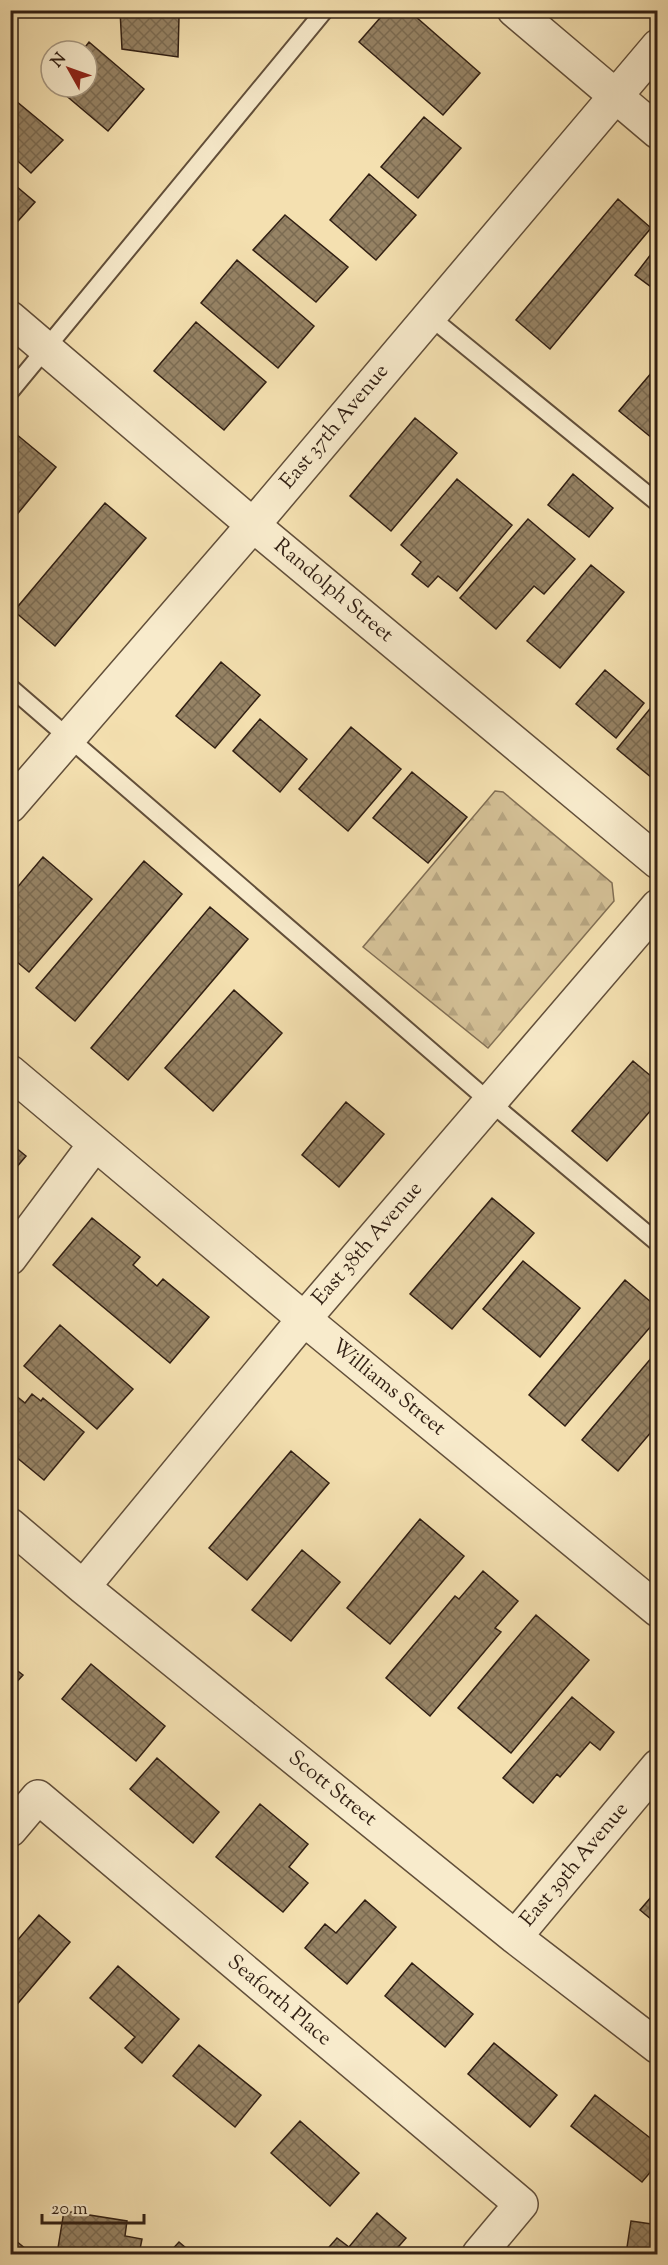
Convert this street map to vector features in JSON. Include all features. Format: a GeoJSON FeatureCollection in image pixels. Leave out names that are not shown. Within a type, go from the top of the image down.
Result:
{"type":"FeatureCollection","features":[{"type":"Feature","properties":{"kind":"street"},"geometry":{"type":"LineString","coordinates":[[514,10],[657,132]]}},
{"type":"Feature","properties":{"kind":"street","name":"East 37th Avenue"},"geometry":{"type":"LineString","coordinates":[[10,806],[253,525],[657,46]]}},
{"type":"Feature","properties":{"kind":"street","name":"Randolph Street"},"geometry":{"type":"LineString","coordinates":[[10,318],[253,525],[657,862]]}},
{"type":"Feature","properties":{"kind":"street","name":"East 38th Avenue"},"geometry":{"type":"LineString","coordinates":[[83,1587],[304,1319],[657,906]]}},
{"type":"Feature","properties":{"kind":"street","name":"Williams Street"},"geometry":{"type":"LineString","coordinates":[[10,1072],[304,1319],[657,1610]]}},
{"type":"Feature","properties":{"kind":"street"},"geometry":{"type":"LineString","coordinates":[[10,1258],[95,1144]]}},
{"type":"Feature","properties":{"kind":"street","name":"Scott Street"},"geometry":{"type":"LineString","coordinates":[[10,1525],[83,1587],[515,1937],[657,2048]]}},
{"type":"Feature","properties":{"kind":"street","name":"East 39th Avenue"},"geometry":{"type":"LineString","coordinates":[[515,1937],[657,1766]]}},
{"type":"Feature","properties":{"kind":"street","name":"Seaforth Place"},"geometry":{"type":"LineString","coordinates":[[10,1830],[38,1797],[520,2205],[479,2254]]}},
{"type":"Feature","properties":{"kind":"lane"},"geometry":{"type":"LineString","coordinates":[[10,392],[325,10]]}},
{"type":"Feature","properties":{"kind":"lane"},"geometry":{"type":"LineString","coordinates":[[429,316],[657,503]]}},
{"type":"Feature","properties":{"kind":"lane"},"geometry":{"type":"LineString","coordinates":[[10,687],[490,1102],[657,1243]]}},
{"type":"Feature","properties":{"kind":"green space"},"geometry":{"type":"Polygon","coordinates":[[[495,791],[503,792],[612,883],[614,901],[488,1048],[363,947],[495,791]]]}},
{"type":"Feature","properties":{"kind":"building"},"geometry":{"type":"Polygon","coordinates":[[[120,10],[186,10],[179,17],[178,57],[122,49],[120,10]]]}},
{"type":"Feature","properties":{"kind":"building"},"geometry":{"type":"Polygon","coordinates":[[[387,10],[408,10],[480,73],[443,115],[359,42],[387,10]]]}},
{"type":"Feature","properties":{"kind":"building"},"geometry":{"type":"Polygon","coordinates":[[[99,51],[144,89],[108,131],[70,99],[99,99],[99,51]]]}},
{"type":"Feature","properties":{"kind":"building"},"geometry":{"type":"Polygon","coordinates":[[[10,96],[63,140],[31,173],[10,154],[10,96]]]}},
{"type":"Feature","properties":{"kind":"building"},"geometry":{"type":"Polygon","coordinates":[[[424,117],[461,148],[418,198],[381,167],[424,117]]]}},
{"type":"Feature","properties":{"kind":"building"},"geometry":{"type":"Polygon","coordinates":[[[369,174],[416,215],[376,260],[330,220],[369,174]]]}},
{"type":"Feature","properties":{"kind":"building"},"geometry":{"type":"Polygon","coordinates":[[[10,181],[35,202],[10,230],[10,181]]]}},
{"type":"Feature","properties":{"kind":"building"},"geometry":{"type":"Polygon","coordinates":[[[618,199],[651,228],[550,349],[516,320],[618,199]]]}},
{"type":"Feature","properties":{"kind":"building"},"geometry":{"type":"Polygon","coordinates":[[[285,215],[348,267],[316,302],[253,250],[285,215]]]}},
{"type":"Feature","properties":{"kind":"building"},"geometry":{"type":"Polygon","coordinates":[[[658,245],[658,292],[635,275],[658,245]]]}},
{"type":"Feature","properties":{"kind":"building"},"geometry":{"type":"Polygon","coordinates":[[[237,260],[314,326],[278,368],[201,303],[237,260]]]}},
{"type":"Feature","properties":{"kind":"building"},"geometry":{"type":"Polygon","coordinates":[[[196,322],[266,382],[224,430],[154,371],[196,322]]]}},
{"type":"Feature","properties":{"kind":"building"},"geometry":{"type":"Polygon","coordinates":[[[658,365],[658,443],[619,411],[658,365]]]}},
{"type":"Feature","properties":{"kind":"building"},"geometry":{"type":"Polygon","coordinates":[[[415,418],[457,453],[391,531],[350,496],[415,418]]]}},
{"type":"Feature","properties":{"kind":"building"},"geometry":{"type":"Polygon","coordinates":[[[10,429],[56,467],[10,523],[10,429]]]}},
{"type":"Feature","properties":{"kind":"building"},"geometry":{"type":"Polygon","coordinates":[[[573,474],[613,508],[589,537],[548,505],[573,474]]]}},
{"type":"Feature","properties":{"kind":"building"},"geometry":{"type":"Polygon","coordinates":[[[457,479],[512,525],[457,591],[438,576],[428,587],[412,574],[421,562],[401,545],[457,479]]]}},
{"type":"Feature","properties":{"kind":"building"},"geometry":{"type":"Polygon","coordinates":[[[105,503],[146,538],[55,646],[14,611],[105,503]]]}},
{"type":"Feature","properties":{"kind":"building"},"geometry":{"type":"Polygon","coordinates":[[[528,519],[575,559],[544,594],[534,586],[496,629],[460,598],[528,519]]]}},
{"type":"Feature","properties":{"kind":"building"},"geometry":{"type":"Polygon","coordinates":[[[591,565],[624,592],[560,668],[527,641],[591,565]]]}},
{"type":"Feature","properties":{"kind":"building"},"geometry":{"type":"Polygon","coordinates":[[[221,662],[260,695],[215,748],[176,716],[221,662]]]}},
{"type":"Feature","properties":{"kind":"building"},"geometry":{"type":"Polygon","coordinates":[[[605,670],[644,703],[616,738],[576,704],[605,670]]]}},
{"type":"Feature","properties":{"kind":"building"},"geometry":{"type":"Polygon","coordinates":[[[658,699],[658,771],[652,778],[617,749],[658,699]]]}},
{"type":"Feature","properties":{"kind":"building"},"geometry":{"type":"Polygon","coordinates":[[[260,719],[307,759],[280,792],[233,751],[260,719]]]}},
{"type":"Feature","properties":{"kind":"building"},"geometry":{"type":"Polygon","coordinates":[[[351,727],[401,769],[348,831],[299,789],[351,727]]]}},
{"type":"Feature","properties":{"kind":"building"},"geometry":{"type":"Polygon","coordinates":[[[412,772],[467,817],[428,863],[373,818],[412,772]]]}},
{"type":"Feature","properties":{"kind":"building"},"geometry":{"type":"Polygon","coordinates":[[[43,857],[92,899],[29,972],[10,956],[10,896],[43,857]]]}},
{"type":"Feature","properties":{"kind":"building"},"geometry":{"type":"Polygon","coordinates":[[[144,861],[182,894],[75,1021],[36,988],[144,861]]]}},
{"type":"Feature","properties":{"kind":"building"},"geometry":{"type":"Polygon","coordinates":[[[210,907],[248,939],[128,1080],[91,1048],[210,907]]]}},
{"type":"Feature","properties":{"kind":"building"},"geometry":{"type":"Polygon","coordinates":[[[234,990],[282,1033],[213,1111],[165,1068],[234,990]]]}},
{"type":"Feature","properties":{"kind":"building"},"geometry":{"type":"Polygon","coordinates":[[[633,1061],[658,1082],[658,1102],[607,1161],[572,1131],[633,1061]]]}},
{"type":"Feature","properties":{"kind":"building"},"geometry":{"type":"Polygon","coordinates":[[[346,1102],[384,1134],[339,1187],[302,1155],[346,1102]]]}},
{"type":"Feature","properties":{"kind":"building"},"geometry":{"type":"Polygon","coordinates":[[[10,1143],[26,1156],[10,1175],[10,1143]]]}},
{"type":"Feature","properties":{"kind":"building"},"geometry":{"type":"Polygon","coordinates":[[[492,1198],[534,1233],[452,1329],[410,1294],[492,1198]]]}},
{"type":"Feature","properties":{"kind":"building"},"geometry":{"type":"Polygon","coordinates":[[[92,1218],[140,1257],[133,1265],[157,1286],[163,1279],[209,1317],[170,1363],[53,1265],[92,1218]]]}},
{"type":"Feature","properties":{"kind":"building"},"geometry":{"type":"Polygon","coordinates":[[[523,1261],[580,1308],[540,1357],[483,1309],[523,1261]]]}},
{"type":"Feature","properties":{"kind":"building"},"geometry":{"type":"Polygon","coordinates":[[[625,1280],[658,1308],[658,1318],[565,1426],[529,1395],[625,1280]]]}},
{"type":"Feature","properties":{"kind":"building"},"geometry":{"type":"Polygon","coordinates":[[[60,1325],[133,1389],[97,1429],[24,1366],[60,1325]]]}},
{"type":"Feature","properties":{"kind":"building"},"geometry":{"type":"Polygon","coordinates":[[[658,1350],[658,1424],[618,1471],[582,1440],[658,1350]]]}},
{"type":"Feature","properties":{"kind":"building"},"geometry":{"type":"Polygon","coordinates":[[[10,1391],[25,1403],[32,1394],[41,1401],[43,1398],[84,1432],[44,1480],[10,1452],[10,1391]]]}},
{"type":"Feature","properties":{"kind":"building"},"geometry":{"type":"Polygon","coordinates":[[[291,1451],[329,1483],[247,1580],[209,1548],[291,1451]]]}},
{"type":"Feature","properties":{"kind":"building"},"geometry":{"type":"Polygon","coordinates":[[[420,1519],[464,1556],[390,1644],[347,1608],[420,1519]]]}},
{"type":"Feature","properties":{"kind":"building"},"geometry":{"type":"Polygon","coordinates":[[[302,1550],[340,1582],[291,1641],[252,1610],[302,1550]]]}},
{"type":"Feature","properties":{"kind":"building"},"geometry":{"type":"Polygon","coordinates":[[[483,1571],[518,1601],[495,1628],[501,1632],[430,1716],[386,1678],[455,1596],[459,1599],[483,1571]]]}},
{"type":"Feature","properties":{"kind":"building"},"geometry":{"type":"Polygon","coordinates":[[[536,1615],[589,1660],[511,1753],[458,1708],[536,1615]]]}},
{"type":"Feature","properties":{"kind":"building"},"geometry":{"type":"Polygon","coordinates":[[[91,1664],[165,1726],[136,1761],[62,1699],[91,1664]]]}},
{"type":"Feature","properties":{"kind":"building"},"geometry":{"type":"Polygon","coordinates":[[[10,1665],[23,1675],[10,1689],[10,1665]]]}},
{"type":"Feature","properties":{"kind":"building"},"geometry":{"type":"Polygon","coordinates":[[[572,1697],[614,1732],[600,1750],[590,1742],[560,1777],[557,1774],[533,1803],[503,1778],[572,1697]]]}},
{"type":"Feature","properties":{"kind":"building"},"geometry":{"type":"Polygon","coordinates":[[[157,1758],[219,1812],[193,1843],[130,1789],[157,1758]]]}},
{"type":"Feature","properties":{"kind":"building"},"geometry":{"type":"Polygon","coordinates":[[[260,1804],[308,1844],[289,1867],[308,1883],[283,1912],[216,1857],[260,1804]]]}},
{"type":"Feature","properties":{"kind":"building"},"geometry":{"type":"Polygon","coordinates":[[[658,1889],[658,1925],[640,1910],[658,1889]]]}},
{"type":"Feature","properties":{"kind":"building"},"geometry":{"type":"Polygon","coordinates":[[[365,1900],[396,1927],[347,1984],[305,1948],[325,1924],[336,1933],[365,1900]]]}},
{"type":"Feature","properties":{"kind":"building"},"geometry":{"type":"Polygon","coordinates":[[[39,1915],[70,1942],[14,2008],[10,2005],[10,1949],[39,1915]]]}},
{"type":"Feature","properties":{"kind":"building"},"geometry":{"type":"Polygon","coordinates":[[[412,1963],[473,2014],[445,2047],[385,1996],[412,1963]]]}},
{"type":"Feature","properties":{"kind":"building"},"geometry":{"type":"Polygon","coordinates":[[[118,1966],[179,2019],[142,2063],[125,2048],[135,2037],[90,1998],[118,1966]]]}},
{"type":"Feature","properties":{"kind":"building"},"geometry":{"type":"Polygon","coordinates":[[[494,2043],[557,2095],[530,2127],[468,2074],[494,2043]]]}},
{"type":"Feature","properties":{"kind":"building"},"geometry":{"type":"Polygon","coordinates":[[[199,2045],[261,2095],[235,2127],[173,2076],[199,2045]]]}},
{"type":"Feature","properties":{"kind":"building"},"geometry":{"type":"Polygon","coordinates":[[[595,2095],[658,2144],[658,2163],[642,2182],[571,2126],[595,2095]]]}},
{"type":"Feature","properties":{"kind":"building"},"geometry":{"type":"Polygon","coordinates":[[[300,2121],[359,2173],[330,2206],[271,2153],[300,2121]]]}},
{"type":"Feature","properties":{"kind":"building"},"geometry":{"type":"Polygon","coordinates":[[[64,2211],[127,2221],[125,2236],[142,2239],[139,2254],[57,2254],[64,2211]]]}},
{"type":"Feature","properties":{"kind":"building"},"geometry":{"type":"Polygon","coordinates":[[[377,2213],[406,2238],[392,2254],[323,2254],[337,2238],[349,2247],[377,2213]]]}},
{"type":"Feature","properties":{"kind":"building"},"geometry":{"type":"Polygon","coordinates":[[[631,2221],[658,2225],[658,2254],[626,2254],[631,2221]]]}},
{"type":"Feature","properties":{"kind":"building"},"geometry":{"type":"Polygon","coordinates":[[[10,2236],[32,2254],[10,2254],[10,2236]]]}},
{"type":"Feature","properties":{"kind":"building"},"geometry":{"type":"Polygon","coordinates":[[[179,2242],[193,2254],[168,2254],[179,2242]]]}}]}
